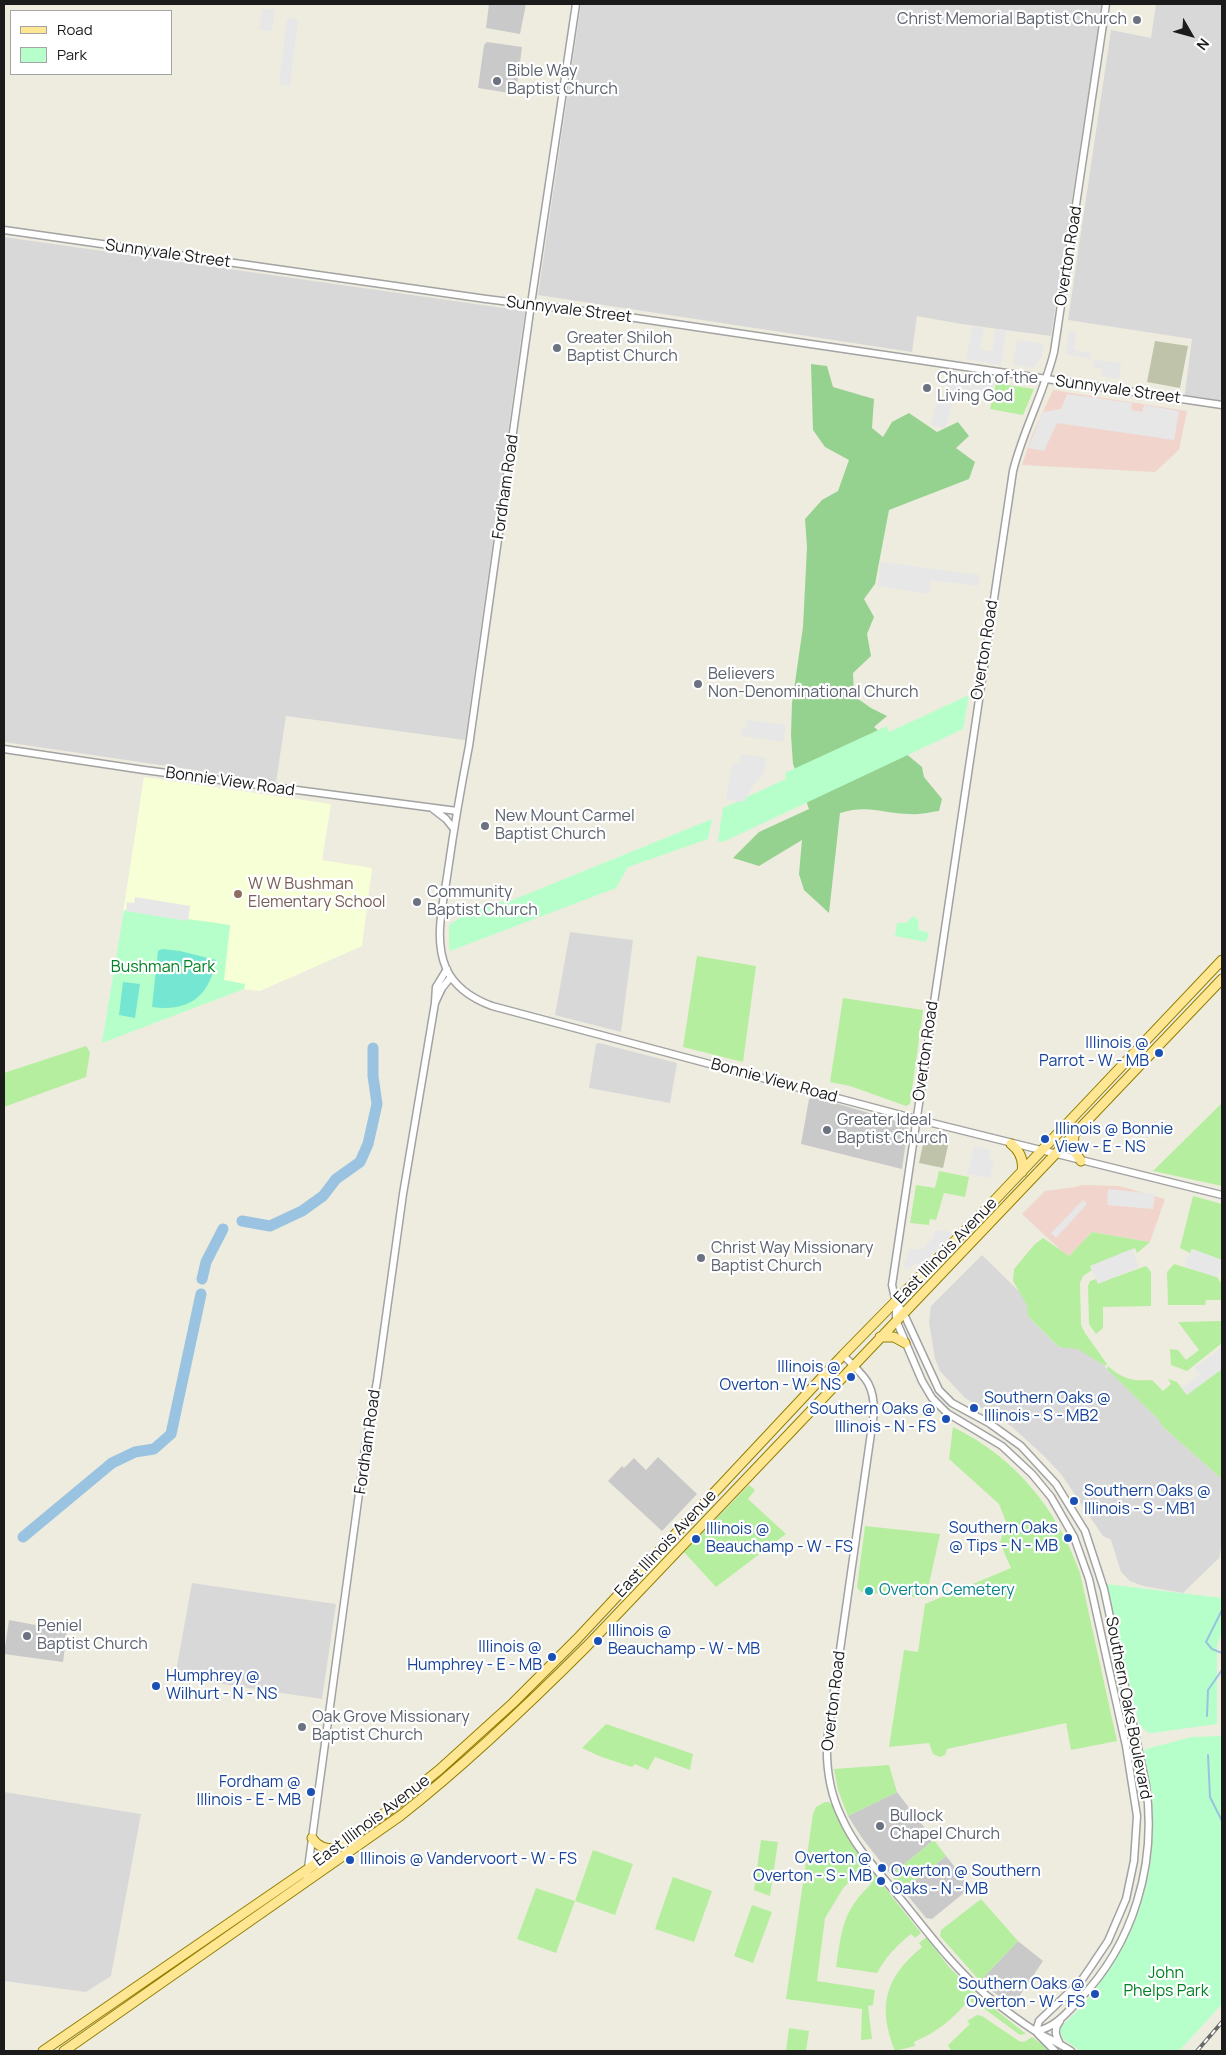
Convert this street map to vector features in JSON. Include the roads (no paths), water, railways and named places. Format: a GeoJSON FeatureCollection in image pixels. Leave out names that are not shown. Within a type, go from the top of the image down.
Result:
{"type":"FeatureCollection","features":[{"type":"Feature","properties":{"kind":"main road","name":"East Illinois Avenue"},"geometry":{"type":"LineString","coordinates":[[43,2051],[308,1869],[393,1807],[439,1770],[520,1696],[577,1639],[843,1355],[896,1303],[1022,1172],[1222,960]]}},
{"type":"Feature","properties":{"kind":"main road","name":"East Illinois Avenue"},"geometry":{"type":"LineString","coordinates":[[64,2051],[400,1816],[443,1782],[523,1711],[1222,979]]}},
{"type":"Feature","properties":{"kind":"main road"},"geometry":{"type":"LineString","coordinates":[[1197,987],[1206,996]]}},
{"type":"Feature","properties":{"kind":"main road"},"geometry":{"type":"LineString","coordinates":[[1124,1064],[1133,1072]]}},
{"type":"Feature","properties":{"kind":"main road"},"geometry":{"type":"LineString","coordinates":[[1074,1134],[1073,1149],[1081,1161]]}},
{"type":"Feature","properties":{"kind":"main road"},"geometry":{"type":"LineString","coordinates":[[1011,1144],[1020,1154],[1022,1172]]}},
{"type":"Feature","properties":{"kind":"main road"},"geometry":{"type":"LineString","coordinates":[[961,1235],[970,1244]]}},
{"type":"Feature","properties":{"kind":"main road"},"geometry":{"type":"LineString","coordinates":[[880,1337],[894,1337],[906,1343]]}},
{"type":"Feature","properties":{"kind":"main road"},"geometry":{"type":"LineString","coordinates":[[393,1807],[400,1816]]}},
{"type":"Feature","properties":{"kind":"main road"},"geometry":{"type":"LineString","coordinates":[[312,1838],[324,1849],[336,1849]]}},
{"type":"Feature","properties":{"kind":"street","name":"Fordham Road"},"geometry":{"type":"LineString","coordinates":[[435,1003],[442,988],[451,977],[446,969],[441,949],[441,923],[454,829],[469,746],[531,304],[576,4]]}},
{"type":"Feature","properties":{"kind":"street","name":"Overton Road"},"geometry":{"type":"LineString","coordinates":[[896,1303],[892,1277],[1012,478],[1017,454],[1046,380],[1054,352],[1106,4]]}},
{"type":"Feature","properties":{"kind":"street","name":"Sunnyvale Street"},"geometry":{"type":"LineString","coordinates":[[4,230],[486,299],[698,327],[1222,405]]}},
{"type":"Feature","properties":{"kind":"street","name":"Bonnie View Road"},"geometry":{"type":"LineString","coordinates":[[4,749],[457,811]]}},
{"type":"Feature","properties":{"kind":"street"},"geometry":{"type":"LineString","coordinates":[[430,808],[446,819],[454,829]]}},
{"type":"Feature","properties":{"kind":"street","name":"Fordham Road"},"geometry":{"type":"LineString","coordinates":[[306,1883],[402,1194],[435,1003],[436,987],[446,969]]}},
{"type":"Feature","properties":{"kind":"street","name":"Bonnie View Road"},"geometry":{"type":"LineString","coordinates":[[451,977],[468,995],[492,1006],[1011,1144],[1222,1195]]}},
{"type":"Feature","properties":{"kind":"street","name":"Southern Oaks Boulevard"},"geometry":{"type":"LineString","coordinates":[[896,1303],[904,1312],[939,1390],[948,1400],[989,1423],[1021,1446],[1056,1484],[1085,1531],[1099,1570],[1146,1785],[1148,1815],[1146,1871],[1132,1918],[1106,1967],[1090,1988],[1066,2014],[1047,2029],[1036,2031],[1039,2021],[1081,1981],[1108,1940],[1120,1915],[1128,1890],[1134,1861],[1137,1816],[1126,1746],[1089,1579],[1080,1550],[1061,1512],[1032,1474],[1002,1446],[941,1408],[927,1392],[896,1320],[896,1303]]}},
{"type":"Feature","properties":{"kind":"street","name":"Overton Road"},"geometry":{"type":"LineString","coordinates":[[843,1355],[867,1380],[871,1388],[874,1412],[827,1741],[828,1773],[834,1799],[849,1832],[876,1869],[958,1967],[986,1995],[1036,2031],[1059,2042],[1071,2051]]}},
{"type":"Feature","properties":{"kind":"street"},"geometry":{"type":"LineString","coordinates":[[941,1408],[948,1400]]}},
{"type":"Feature","properties":{"kind":"street"},"geometry":{"type":"LineString","coordinates":[[1061,1512],[1071,1506]]}},
{"type":"Feature","properties":{"kind":"street"},"geometry":{"type":"LineString","coordinates":[[1128,1890],[1140,1894]]}},
{"type":"Feature","properties":{"kind":"street"},"geometry":{"type":"LineString","coordinates":[[1081,1981],[1090,1988]]}},
{"type":"Feature","properties":{"kind":"street"},"geometry":{"type":"LineString","coordinates":[[1059,2042],[1055,2036],[1055,2030],[1066,2014]]}},
{"type":"Feature","properties":{"kind":"street"},"geometry":{"type":"LineString","coordinates":[[1036,2031],[1055,2051]]}},
{"type":"Feature","properties":{"kind":"waterway"},"geometry":{"type":"LineString","coordinates":[[242,1221],[270,1226],[302,1211],[323,1196],[336,1179],[360,1162],[368,1144],[377,1104],[373,1076],[373,1048]]}},
{"type":"Feature","properties":{"kind":"waterway"},"geometry":{"type":"LineString","coordinates":[[202,1279],[206,1262],[223,1229]]}},
{"type":"Feature","properties":{"kind":"waterway"},"geometry":{"type":"LineString","coordinates":[[23,1537],[112,1463],[135,1452],[154,1449],[171,1434],[201,1294]]}},
{"type":"Feature","properties":{"kind":"waterway"},"geometry":{"type":"LineString","coordinates":[[1222,1610],[1206,1642],[1212,1649],[1222,1653]]}},
{"type":"Feature","properties":{"kind":"waterway"},"geometry":{"type":"LineString","coordinates":[[1207,1716],[1208,1690],[1222,1670]]}},
{"type":"Feature","properties":{"kind":"waterway"},"geometry":{"type":"LineString","coordinates":[[1208,1755],[1210,1797],[1222,1821]]}},
{"type":"Feature","properties":{"kind":"railway"},"geometry":{"type":"LineString","coordinates":[[1197,2051],[1222,2022]]}},
{"type":"Feature","properties":{"kind":"place","name":"Christ Memorial Baptist Church"},"geometry":{"type":"Point","coordinates":[1137,20]}},
{"type":"Feature","properties":{"kind":"place","name":"Bible Way Baptist Church"},"geometry":{"type":"Point","coordinates":[497,81]}},
{"type":"Feature","properties":{"kind":"place","name":"Greater Shiloh Baptist Church"},"geometry":{"type":"Point","coordinates":[557,348]}},
{"type":"Feature","properties":{"kind":"place","name":"Church of the Living God"},"geometry":{"type":"Point","coordinates":[927,388]}},
{"type":"Feature","properties":{"kind":"place","name":"Believers Non-Denominational Church"},"geometry":{"type":"Point","coordinates":[698,684]}},
{"type":"Feature","properties":{"kind":"place","name":"New Mount Carmel Baptist Church"},"geometry":{"type":"Point","coordinates":[485,826]}},
{"type":"Feature","properties":{"kind":"place","name":"W W Bushman Elementary School"},"geometry":{"type":"Point","coordinates":[238,894]}},
{"type":"Feature","properties":{"kind":"place","name":"Community Baptist Church"},"geometry":{"type":"Point","coordinates":[417,902]}},
{"type":"Feature","properties":{"kind":"place","name":"Illinois @ Parrot - W - MB"},"geometry":{"type":"Point","coordinates":[1159,1053]}},
{"type":"Feature","properties":{"kind":"place","name":"Greater Ideal Baptist Church"},"geometry":{"type":"Point","coordinates":[827,1130]}},
{"type":"Feature","properties":{"kind":"place","name":"Illinois @ Bonnie View - E - NS"},"geometry":{"type":"Point","coordinates":[1045,1139]}},
{"type":"Feature","properties":{"kind":"place","name":"Christ Way Missionary Baptist Church"},"geometry":{"type":"Point","coordinates":[701,1258]}},
{"type":"Feature","properties":{"kind":"place","name":"Illinois @ Overton - W - NS"},"geometry":{"type":"Point","coordinates":[851,1377]}},
{"type":"Feature","properties":{"kind":"place","name":"Southern Oaks @ Illinois - S - MB2"},"geometry":{"type":"Point","coordinates":[974,1408]}},
{"type":"Feature","properties":{"kind":"place","name":"Southern Oaks @ Illinois - N - FS"},"geometry":{"type":"Point","coordinates":[946,1419]}},
{"type":"Feature","properties":{"kind":"place","name":"Southern Oaks @ Illinois - S - MB1"},"geometry":{"type":"Point","coordinates":[1074,1501]}},
{"type":"Feature","properties":{"kind":"place","name":"Southern Oaks @ Tips - N - MB"},"geometry":{"type":"Point","coordinates":[1068,1538]}},
{"type":"Feature","properties":{"kind":"place","name":"Illinois @ Beauchamp - W - FS"},"geometry":{"type":"Point","coordinates":[696,1539]}},
{"type":"Feature","properties":{"kind":"place","name":"Overton Cemetery"},"geometry":{"type":"Point","coordinates":[869,1591]}},
{"type":"Feature","properties":{"kind":"place","name":"Peniel Baptist Church"},"geometry":{"type":"Point","coordinates":[27,1636]}},
{"type":"Feature","properties":{"kind":"place","name":"Illinois @ Beauchamp - W - MB"},"geometry":{"type":"Point","coordinates":[598,1641]}},
{"type":"Feature","properties":{"kind":"place","name":"Illinois @ Humphrey - E - MB"},"geometry":{"type":"Point","coordinates":[552,1657]}},
{"type":"Feature","properties":{"kind":"place","name":"Humphrey @ Wilhurt - N - NS"},"geometry":{"type":"Point","coordinates":[156,1686]}},
{"type":"Feature","properties":{"kind":"place","name":"Oak Grove Missionary Baptist Church"},"geometry":{"type":"Point","coordinates":[302,1727]}},
{"type":"Feature","properties":{"kind":"place","name":"Fordham @ Illinois - E - MB"},"geometry":{"type":"Point","coordinates":[311,1792]}},
{"type":"Feature","properties":{"kind":"place","name":"Bullock Chapel Church"},"geometry":{"type":"Point","coordinates":[880,1826]}},
{"type":"Feature","properties":{"kind":"place","name":"Illinois @ Vandervoort - W - FS"},"geometry":{"type":"Point","coordinates":[350,1860]}},
{"type":"Feature","properties":{"kind":"place","name":"Overton @ Overton - S - MB"},"geometry":{"type":"Point","coordinates":[882,1868]}},
{"type":"Feature","properties":{"kind":"place","name":"Overton @ Southern Oaks - N - MB"},"geometry":{"type":"Point","coordinates":[881,1881]}},
{"type":"Feature","properties":{"kind":"place","name":"Southern Oaks @ Overton - W - FS"},"geometry":{"type":"Point","coordinates":[1095,1994]}},
{"type":"Feature","properties":{"kind":"park label","name":"Bushman Park"},"geometry":{"type":"Point","coordinates":[163,968]}},
{"type":"Feature","properties":{"kind":"park label","name":"John Phelps Park"},"geometry":{"type":"Point","coordinates":[1166,1983]}}]}
